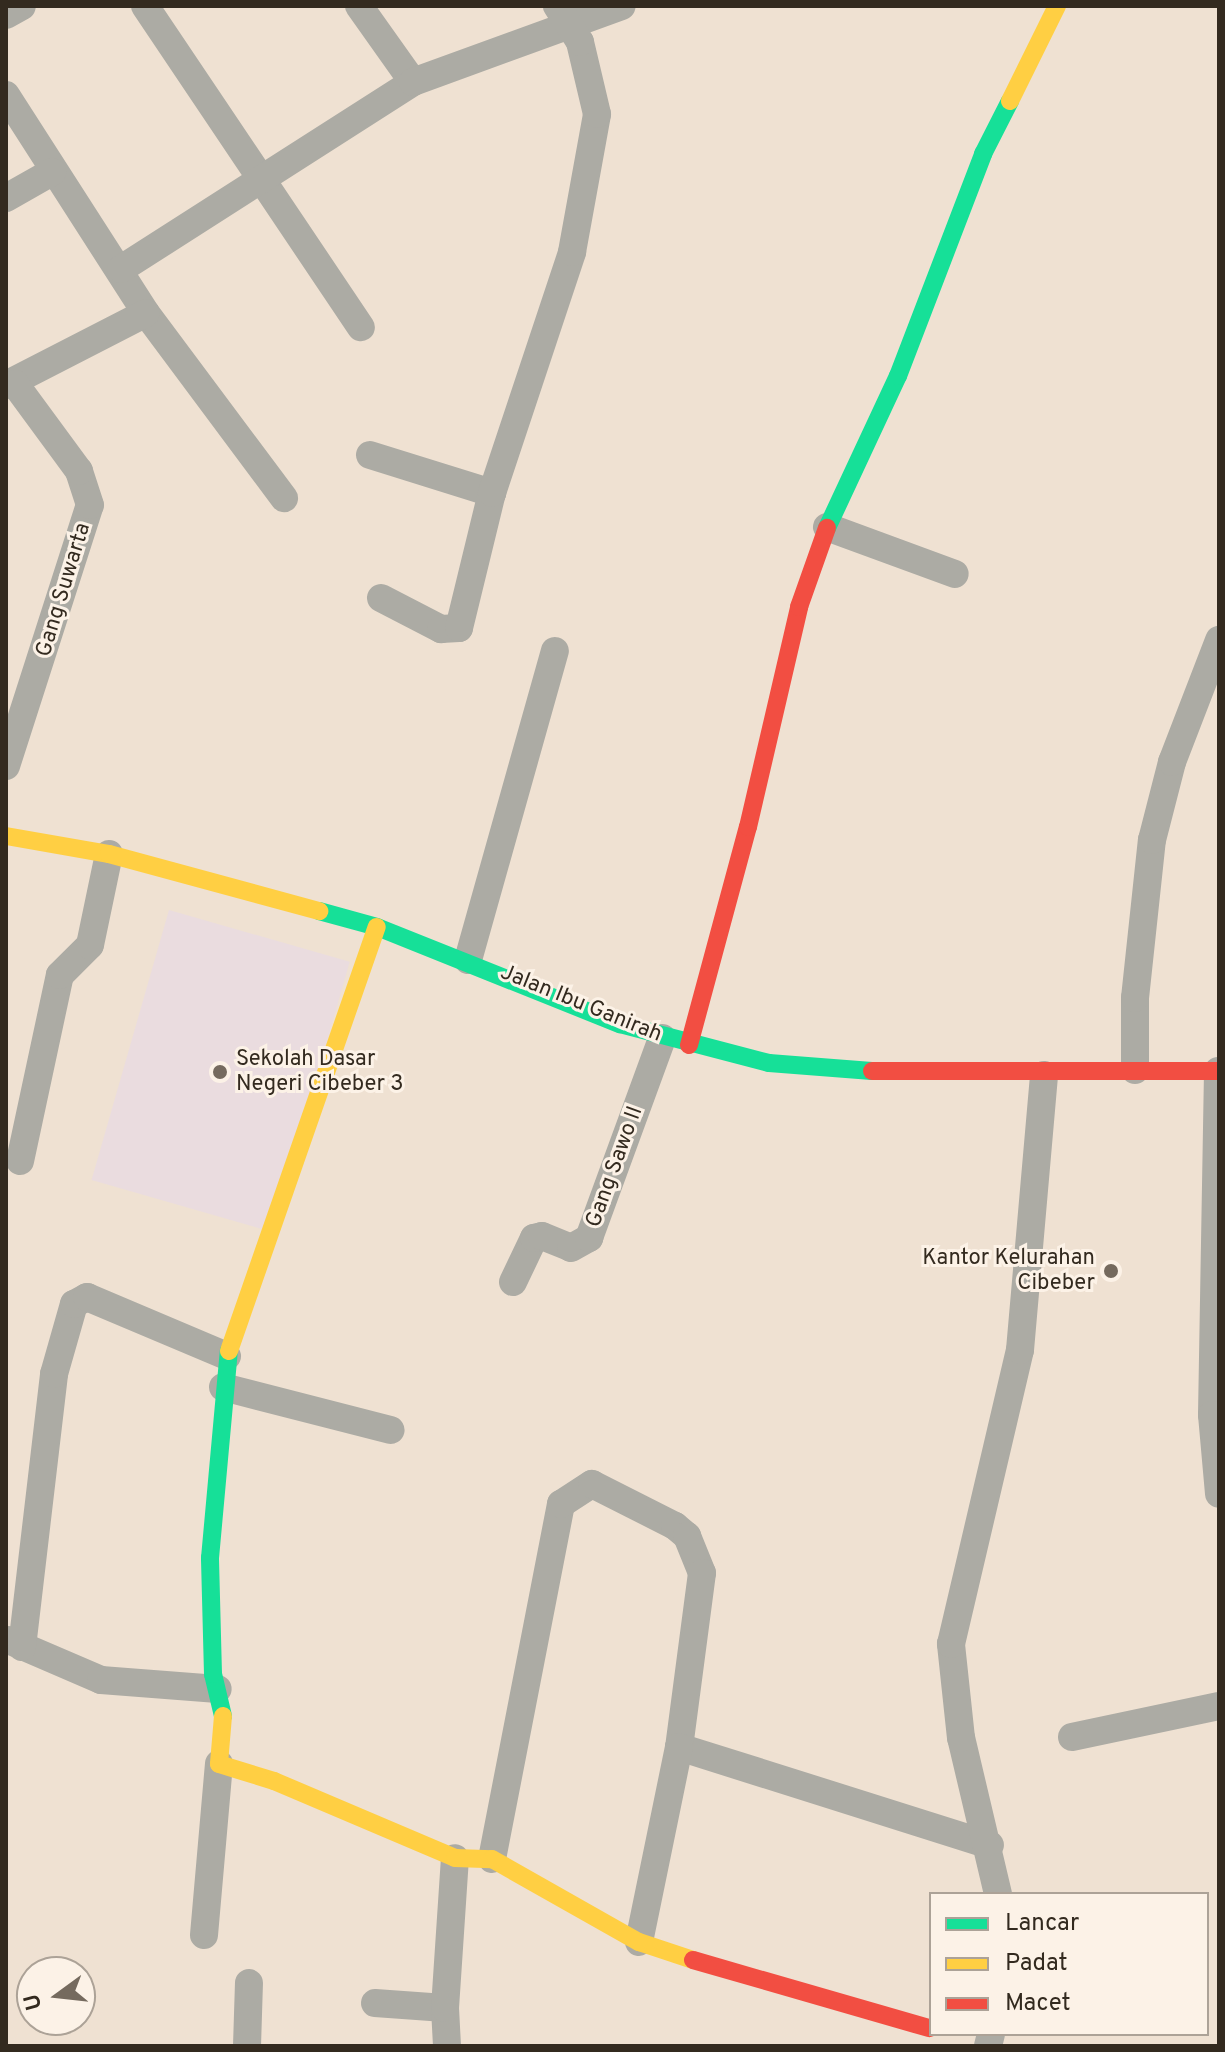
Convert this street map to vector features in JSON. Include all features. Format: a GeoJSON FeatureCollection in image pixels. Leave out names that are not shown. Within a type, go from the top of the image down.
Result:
{"type":"FeatureCollection","features":[{"type":"Feature","properties":{"kind":"street"},"geometry":{"type":"LineString","coordinates":[[6,15],[22,6]]}},
{"type":"Feature","properties":{"kind":"street"},"geometry":{"type":"LineString","coordinates":[[145,6],[361,327]]}},
{"type":"Feature","properties":{"kind":"street"},"geometry":{"type":"LineString","coordinates":[[359,6],[413,82]]}},
{"type":"Feature","properties":{"kind":"street"},"geometry":{"type":"LineString","coordinates":[[121,269],[413,82],[563,14],[622,6]]}},
{"type":"Feature","properties":{"kind":"street"},"geometry":{"type":"LineString","coordinates":[[689,1045],[799,607],[827,527],[898,376],[983,154],[1057,6]]}},
{"type":"Feature","properties":{"kind":"street"},"geometry":{"type":"LineString","coordinates":[[381,598],[441,629],[459,628],[492,493],[572,252],[588,185],[597,114],[591,72],[563,14]]}},
{"type":"Feature","properties":{"kind":"street"},"geometry":{"type":"LineString","coordinates":[[9,106],[121,269],[146,313],[284,498]]}},
{"type":"Feature","properties":{"kind":"street"},"geometry":{"type":"LineString","coordinates":[[6,198],[52,172]]}},
{"type":"Feature","properties":{"kind":"street"},"geometry":{"type":"LineString","coordinates":[[10,384],[146,313]]}},
{"type":"Feature","properties":{"kind":"street","name":"Gang Suwarta"},"geometry":{"type":"LineString","coordinates":[[6,766],[90,505],[79,471],[10,384]]}},
{"type":"Feature","properties":{"kind":"street"},"geometry":{"type":"LineString","coordinates":[[370,455],[492,493]]}},
{"type":"Feature","properties":{"kind":"street"},"geometry":{"type":"LineString","coordinates":[[827,527],[955,574]]}},
{"type":"Feature","properties":{"kind":"street"},"geometry":{"type":"LineString","coordinates":[[1135,1070],[1135,998],[1152,840],[1172,762],[1219,640]]}},
{"type":"Feature","properties":{"kind":"street"},"geometry":{"type":"LineString","coordinates":[[468,960],[555,651]]}},
{"type":"Feature","properties":{"kind":"street","name":"Jalan Ibu Ganirah"},"geometry":{"type":"LineString","coordinates":[[6,836],[109,854],[377,927],[662,1038],[769,1063],[849,1071],[1044,1075],[1135,1070],[1218,1071]]}},
{"type":"Feature","properties":{"kind":"street"},"geometry":{"type":"LineString","coordinates":[[20,1161],[60,975],[90,945],[109,854]]}},
{"type":"Feature","properties":{"kind":"street"},"geometry":{"type":"LineString","coordinates":[[204,1935],[223,1710],[209,1607],[227,1356],[377,927]]}},
{"type":"Feature","properties":{"kind":"street","name":"Gang Sawo II"},"geometry":{"type":"LineString","coordinates":[[513,1282],[534,1238],[542,1236],[571,1248],[589,1238],[662,1038]]}},
{"type":"Feature","properties":{"kind":"street"},"geometry":{"type":"LineString","coordinates":[[1218,1071],[1212,1415],[1219,1494]]}},
{"type":"Feature","properties":{"kind":"street"},"geometry":{"type":"LineString","coordinates":[[998,1892],[990,1845],[961,1738],[951,1644],[1020,1350],[1044,1075]]}},
{"type":"Feature","properties":{"kind":"street"},"geometry":{"type":"LineString","coordinates":[[218,1689],[101,1680],[14,1643],[54,1374],[74,1304],[87,1297],[227,1356]]}},
{"type":"Feature","properties":{"kind":"street"},"geometry":{"type":"LineString","coordinates":[[223,1387],[391,1430]]}},
{"type":"Feature","properties":{"kind":"street"},"geometry":{"type":"LineString","coordinates":[[492,1859],[561,1504],[592,1484],[675,1526],[698,1556],[702,1573],[679,1747],[639,1942]]}},
{"type":"Feature","properties":{"kind":"street"},"geometry":{"type":"LineString","coordinates":[[1072,1737],[1219,1706]]}},
{"type":"Feature","properties":{"kind":"street"},"geometry":{"type":"LineString","coordinates":[[679,1747],[990,1845]]}},
{"type":"Feature","properties":{"kind":"street"},"geometry":{"type":"LineString","coordinates":[[219,1764],[274,1781],[455,1858],[492,1859],[639,1942],[768,1986],[929,2028]]}},
{"type":"Feature","properties":{"kind":"street"},"geometry":{"type":"LineString","coordinates":[[447,2046],[445,2008],[455,1858]]}},
{"type":"Feature","properties":{"kind":"street"},"geometry":{"type":"LineString","coordinates":[[247,2046],[249,1983]]}},
{"type":"Feature","properties":{"kind":"street"},"geometry":{"type":"LineString","coordinates":[[375,2003],[445,2008]]}},
{"type":"Feature","properties":{"kind":"shaded area","name":"Sekolah Dasar Negeri Cibeber 3"},"geometry":{"type":"Polygon","coordinates":[[[169,910],[350,962],[272,1232],[92,1180],[169,910]]]}},
{"type":"Feature","properties":{"kind":"traffic: fast"},"geometry":{"type":"LineString","coordinates":[[827,528],[898,376],[983,154],[1010,101]]}},
{"type":"Feature","properties":{"kind":"traffic: fast"},"geometry":{"type":"LineString","coordinates":[[319,911],[377,927],[620,1024],[769,1063],[872,1071]]}},
{"type":"Feature","properties":{"kind":"traffic: fast"},"geometry":{"type":"LineString","coordinates":[[223,1716],[213,1674],[210,1558],[229,1351]]}},
{"type":"Feature","properties":{"kind":"traffic: slow"},"geometry":{"type":"LineString","coordinates":[[1010,101],[1057,6]]}},
{"type":"Feature","properties":{"kind":"traffic: slow"},"geometry":{"type":"LineString","coordinates":[[6,836],[109,854],[319,911]]}},
{"type":"Feature","properties":{"kind":"traffic: slow"},"geometry":{"type":"LineString","coordinates":[[229,1351],[377,927]]}},
{"type":"Feature","properties":{"kind":"traffic: slow"},"geometry":{"type":"LineString","coordinates":[[223,1716],[219,1764],[274,1781],[455,1858],[492,1859],[639,1942],[693,1960]]}},
{"type":"Feature","properties":{"kind":"traffic: jam"},"geometry":{"type":"LineString","coordinates":[[689,1045],[748,827],[799,607],[827,528]]}},
{"type":"Feature","properties":{"kind":"traffic: jam"},"geometry":{"type":"LineString","coordinates":[[872,1071],[1219,1071]]}},
{"type":"Feature","properties":{"kind":"traffic: jam"},"geometry":{"type":"LineString","coordinates":[[693,1960],[929,2028]]}},
{"type":"Feature","properties":{"kind":"place","name":"Sekolah Dasar Negeri Cibeber 3"},"geometry":{"type":"Point","coordinates":[220,1072]}},
{"type":"Feature","properties":{"kind":"place","name":"Kantor Kelurahan Cibeber"},"geometry":{"type":"Point","coordinates":[1111,1271]}}]}
